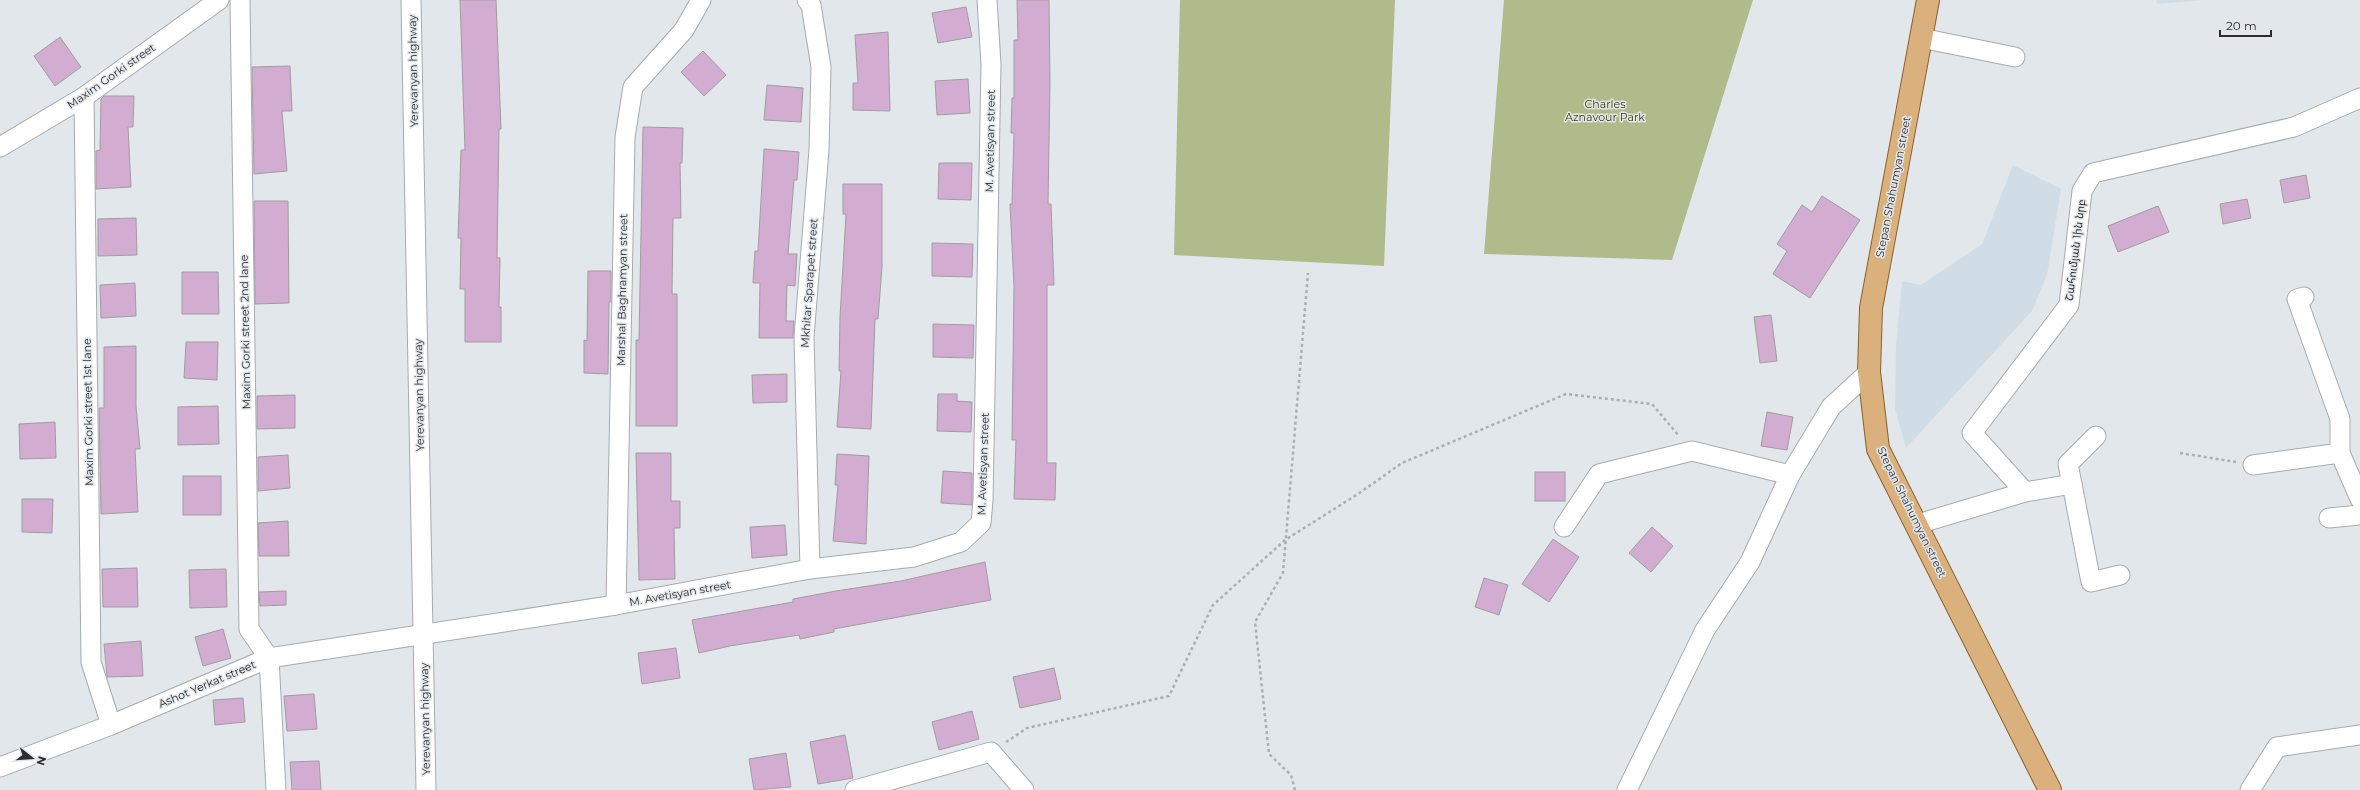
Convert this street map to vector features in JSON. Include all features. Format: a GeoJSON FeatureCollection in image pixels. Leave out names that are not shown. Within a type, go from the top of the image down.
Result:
{"type":"FeatureCollection","features":[{"type":"Feature","properties":{"kind":"main road","name":"Stepan Shahumyan street"},"geometry":{"type":"LineString","coordinates":[[1928,0],[1871,308],[1869,372],[1878,449],[1918,524],[2050,790]]}},
{"type":"Feature","properties":{"kind":"street","name":"Maxim Gorki street"},"geometry":{"type":"LineString","coordinates":[[0,147],[84,97],[219,0]]}},
{"type":"Feature","properties":{"kind":"street","name":"Maxim Gorki street 2nd lane"},"geometry":{"type":"LineString","coordinates":[[240,0],[249,629],[269,658]]}},
{"type":"Feature","properties":{"kind":"street","name":"Yerevanyan highway"},"geometry":{"type":"LineString","coordinates":[[411,0],[426,790]]}},
{"type":"Feature","properties":{"kind":"street","name":"Marshal Baghramyan street"},"geometry":{"type":"LineString","coordinates":[[616,605],[625,137],[633,87],[684,30],[701,0]]}},
{"type":"Feature","properties":{"kind":"street","name":"Mkhitar Sparapet street"},"geometry":{"type":"LineString","coordinates":[[807,0],[811,5],[820,67],[819,150],[804,337],[810,569]]}},
{"type":"Feature","properties":{"kind":"street","name":"M. Avetisyan street"},"geometry":{"type":"LineString","coordinates":[[423,636],[616,605],[810,569],[914,557],[961,542],[980,524],[983,500],[991,64],[987,0]]}},
{"type":"Feature","properties":{"kind":"street"},"geometry":{"type":"LineString","coordinates":[[1921,38],[2015,57]]}},
{"type":"Feature","properties":{"kind":"street","name":"Maxim Gorki street 1st lane"},"geometry":{"type":"LineString","coordinates":[[84,97],[92,662],[111,725]]}},
{"type":"Feature","properties":{"kind":"street","name":"Շահումյան 1ին նրբ"},"geometry":{"type":"LineString","coordinates":[[2025,492],[1972,433],[2069,305],[2082,191],[2093,173],[2294,127],[2360,98]]}},
{"type":"Feature","properties":{"kind":"street"},"geometry":{"type":"LineString","coordinates":[[2304,297],[2297,299],[2340,419],[2340,453],[2360,499]]}},
{"type":"Feature","properties":{"kind":"street"},"geometry":{"type":"LineString","coordinates":[[1627,790],[1705,630],[1750,562],[1790,475],[1831,407],[1869,372]]}},
{"type":"Feature","properties":{"kind":"street"},"geometry":{"type":"LineString","coordinates":[[2096,436],[2068,464],[2091,582],[2120,575]]}},
{"type":"Feature","properties":{"kind":"street"},"geometry":{"type":"LineString","coordinates":[[1564,527],[1599,474],[1692,451],[1790,475]]}},
{"type":"Feature","properties":{"kind":"street"},"geometry":{"type":"LineString","coordinates":[[2253,465],[2340,453]]}},
{"type":"Feature","properties":{"kind":"street"},"geometry":{"type":"LineString","coordinates":[[1918,524],[2025,492],[2072,484]]}},
{"type":"Feature","properties":{"kind":"street"},"geometry":{"type":"LineString","coordinates":[[2329,518],[2360,515]]}},
{"type":"Feature","properties":{"kind":"street","name":"Ashot Yerkat street"},"geometry":{"type":"LineString","coordinates":[[0,767],[111,725],[269,658],[423,636]]}},
{"type":"Feature","properties":{"kind":"street"},"geometry":{"type":"LineString","coordinates":[[269,658],[276,790]]}},
{"type":"Feature","properties":{"kind":"street"},"geometry":{"type":"LineString","coordinates":[[2250,790],[2277,747],[2360,735]]}},
{"type":"Feature","properties":{"kind":"street"},"geometry":{"type":"LineString","coordinates":[[855,790],[991,752],[1024,790]]}},
{"type":"Feature","properties":{"kind":"path"},"geometry":{"type":"LineString","coordinates":[[1295,790],[1291,775],[1269,754],[1255,622],[1282,573],[1308,273]]}},
{"type":"Feature","properties":{"kind":"path"},"geometry":{"type":"LineString","coordinates":[[991,752],[1027,728],[1169,696],[1213,605],[1286,540],[1358,494],[1402,463],[1566,394],[1652,404],[1692,451]]}},
{"type":"Feature","properties":{"kind":"path"},"geometry":{"type":"LineString","coordinates":[[2180,453],[2253,465]]}},
{"type":"Feature","properties":{"kind":"shaded area"},"geometry":{"type":"Polygon","coordinates":[[[2156,0],[2204,0],[2157,4],[2156,0]]]}},
{"type":"Feature","properties":{"kind":"shaded area"},"geometry":{"type":"Polygon","coordinates":[[[2013,165],[2061,189],[2047,275],[2032,311],[1906,448],[1895,409],[1896,345],[1902,281],[1921,285],[1982,244],[2013,165]]]}},
{"type":"Feature","properties":{"kind":"green space"},"geometry":{"type":"Polygon","coordinates":[[[1180,0],[1395,0],[1384,266],[1174,255],[1180,0]]]}},
{"type":"Feature","properties":{"kind":"green space","name":"Charles Aznavour Park"},"geometry":{"type":"Polygon","coordinates":[[[1504,0],[1753,0],[1672,260],[1484,254],[1504,0]]]}},
{"type":"Feature","properties":{"kind":"building"},"geometry":{"type":"Polygon","coordinates":[[[460,0],[496,0],[501,129],[499,129],[497,258],[500,258],[499,307],[501,307],[501,342],[465,342],[465,289],[460,289],[461,238],[458,238],[461,150],[465,150],[460,0]]]}},
{"type":"Feature","properties":{"kind":"building"},"geometry":{"type":"Polygon","coordinates":[[[1017,0],[1049,0],[1050,82],[1048,204],[1051,204],[1054,285],[1047,285],[1047,463],[1056,463],[1055,500],[1014,499],[1016,440],[1012,440],[1014,286],[1010,204],[1012,204],[1014,133],[1011,133],[1012,98],[1014,98],[1014,40],[1018,40],[1017,0]]]}},
{"type":"Feature","properties":{"kind":"building"},"geometry":{"type":"Polygon","coordinates":[[[966,7],[972,37],[938,43],[932,13],[966,7]]]}},
{"type":"Feature","properties":{"kind":"building"},"geometry":{"type":"Polygon","coordinates":[[[888,32],[890,111],[853,110],[853,83],[858,83],[855,35],[888,32]]]}},
{"type":"Feature","properties":{"kind":"building"},"geometry":{"type":"Polygon","coordinates":[[[60,37],[81,67],[55,86],[34,56],[60,37]]]}},
{"type":"Feature","properties":{"kind":"building"},"geometry":{"type":"Polygon","coordinates":[[[703,51],[726,75],[704,96],[681,72],[703,51]]]}},
{"type":"Feature","properties":{"kind":"building"},"geometry":{"type":"Polygon","coordinates":[[[290,66],[292,111],[282,111],[287,171],[254,174],[252,67],[290,66]]]}},
{"type":"Feature","properties":{"kind":"building"},"geometry":{"type":"Polygon","coordinates":[[[968,79],[970,113],[937,115],[935,81],[968,79]]]}},
{"type":"Feature","properties":{"kind":"building"},"geometry":{"type":"Polygon","coordinates":[[[767,85],[803,88],[801,122],[764,120],[767,85]]]}},
{"type":"Feature","properties":{"kind":"building"},"geometry":{"type":"Polygon","coordinates":[[[104,96],[134,96],[133,127],[128,127],[131,187],[96,189],[96,151],[100,150],[101,99],[104,96]]]}},
{"type":"Feature","properties":{"kind":"building"},"geometry":{"type":"Polygon","coordinates":[[[643,127],[683,128],[682,163],[680,163],[681,218],[673,218],[672,294],[677,294],[677,426],[636,426],[636,340],[639,340],[643,127]]]}},
{"type":"Feature","properties":{"kind":"building"},"geometry":{"type":"Polygon","coordinates":[[[764,149],[799,152],[797,180],[794,180],[788,254],[797,254],[795,286],[787,285],[786,321],[794,321],[793,338],[759,338],[760,283],[753,283],[755,251],[758,251],[764,149]]]}},
{"type":"Feature","properties":{"kind":"building"},"geometry":{"type":"Polygon","coordinates":[[[939,163],[972,163],[971,200],[938,199],[939,163]]]}},
{"type":"Feature","properties":{"kind":"building"},"geometry":{"type":"Polygon","coordinates":[[[2306,175],[2310,198],[2284,203],[2280,180],[2306,175]]]}},
{"type":"Feature","properties":{"kind":"building"},"geometry":{"type":"Polygon","coordinates":[[[843,184],[882,184],[882,267],[878,319],[875,319],[871,429],[837,427],[841,371],[839,371],[840,317],[846,214],[843,214],[843,184]]]}},
{"type":"Feature","properties":{"kind":"building"},"geometry":{"type":"Polygon","coordinates":[[[1822,196],[1860,220],[1810,298],[1773,274],[1787,251],[1777,244],[1802,205],[1812,212],[1822,196]]]}},
{"type":"Feature","properties":{"kind":"building"},"geometry":{"type":"Polygon","coordinates":[[[2247,199],[2251,218],[2223,224],[2220,204],[2247,199]]]}},
{"type":"Feature","properties":{"kind":"building"},"geometry":{"type":"Polygon","coordinates":[[[254,201],[288,201],[289,303],[255,304],[254,201]]]}},
{"type":"Feature","properties":{"kind":"building"},"geometry":{"type":"Polygon","coordinates":[[[2158,206],[2169,232],[2118,252],[2108,226],[2158,206]]]}},
{"type":"Feature","properties":{"kind":"building"},"geometry":{"type":"Polygon","coordinates":[[[136,218],[137,255],[98,256],[98,219],[136,218]]]}},
{"type":"Feature","properties":{"kind":"building"},"geometry":{"type":"Polygon","coordinates":[[[932,243],[973,244],[972,277],[932,276],[932,243]]]}},
{"type":"Feature","properties":{"kind":"building"},"geometry":{"type":"Polygon","coordinates":[[[588,271],[611,271],[608,374],[584,373],[584,340],[587,341],[588,271]]]}},
{"type":"Feature","properties":{"kind":"building"},"geometry":{"type":"Polygon","coordinates":[[[182,272],[218,272],[219,314],[182,314],[182,272]]]}},
{"type":"Feature","properties":{"kind":"building"},"geometry":{"type":"Polygon","coordinates":[[[135,283],[136,316],[101,318],[100,285],[135,283]]]}},
{"type":"Feature","properties":{"kind":"building"},"geometry":{"type":"Polygon","coordinates":[[[1771,315],[1777,361],[1760,363],[1754,317],[1771,315]]]}},
{"type":"Feature","properties":{"kind":"building"},"geometry":{"type":"Polygon","coordinates":[[[933,324],[974,325],[973,358],[933,357],[933,324]]]}},
{"type":"Feature","properties":{"kind":"building"},"geometry":{"type":"Polygon","coordinates":[[[186,342],[218,342],[217,380],[184,378],[186,342]]]}},
{"type":"Feature","properties":{"kind":"building"},"geometry":{"type":"Polygon","coordinates":[[[136,346],[136,406],[140,449],[135,449],[138,512],[101,514],[99,408],[104,408],[104,347],[136,346]]]}},
{"type":"Feature","properties":{"kind":"building"},"geometry":{"type":"Polygon","coordinates":[[[787,374],[787,402],[753,403],[752,375],[787,374]]]}},
{"type":"Feature","properties":{"kind":"building"},"geometry":{"type":"Polygon","coordinates":[[[938,394],[957,394],[957,401],[972,402],[971,432],[937,431],[938,394]]]}},
{"type":"Feature","properties":{"kind":"building"},"geometry":{"type":"Polygon","coordinates":[[[295,395],[295,428],[257,429],[257,396],[295,395]]]}},
{"type":"Feature","properties":{"kind":"building"},"geometry":{"type":"Polygon","coordinates":[[[218,406],[219,444],[178,445],[178,407],[218,406]]]}},
{"type":"Feature","properties":{"kind":"building"},"geometry":{"type":"Polygon","coordinates":[[[1767,412],[1793,417],[1787,450],[1761,446],[1767,412]]]}},
{"type":"Feature","properties":{"kind":"building"},"geometry":{"type":"Polygon","coordinates":[[[55,422],[56,458],[20,459],[19,424],[55,422]]]}},
{"type":"Feature","properties":{"kind":"building"},"geometry":{"type":"Polygon","coordinates":[[[636,453],[671,453],[671,501],[680,501],[680,528],[674,528],[675,579],[639,580],[636,453]]]}},
{"type":"Feature","properties":{"kind":"building"},"geometry":{"type":"Polygon","coordinates":[[[837,454],[869,456],[866,544],[833,541],[838,485],[835,485],[837,454]]]}},
{"type":"Feature","properties":{"kind":"building"},"geometry":{"type":"Polygon","coordinates":[[[288,455],[290,488],[258,491],[258,457],[288,455]]]}},
{"type":"Feature","properties":{"kind":"building"},"geometry":{"type":"Polygon","coordinates":[[[943,471],[972,473],[972,505],[941,503],[943,471]]]}},
{"type":"Feature","properties":{"kind":"building"},"geometry":{"type":"Polygon","coordinates":[[[1535,472],[1565,472],[1565,501],[1535,501],[1535,472]]]}},
{"type":"Feature","properties":{"kind":"building"},"geometry":{"type":"Polygon","coordinates":[[[183,476],[221,476],[221,515],[183,515],[183,476]]]}},
{"type":"Feature","properties":{"kind":"building"},"geometry":{"type":"Polygon","coordinates":[[[22,499],[53,499],[52,533],[22,532],[22,499]]]}},
{"type":"Feature","properties":{"kind":"building"},"geometry":{"type":"Polygon","coordinates":[[[288,521],[289,556],[259,556],[258,523],[288,521]]]}},
{"type":"Feature","properties":{"kind":"building"},"geometry":{"type":"Polygon","coordinates":[[[785,525],[787,555],[752,558],[750,527],[785,525]]]}},
{"type":"Feature","properties":{"kind":"building"},"geometry":{"type":"Polygon","coordinates":[[[1652,527],[1673,546],[1651,572],[1629,553],[1652,527]]]}},
{"type":"Feature","properties":{"kind":"building"},"geometry":{"type":"Polygon","coordinates":[[[1553,539],[1579,557],[1549,602],[1522,584],[1553,539]]]}},
{"type":"Feature","properties":{"kind":"building"},"geometry":{"type":"Polygon","coordinates":[[[985,562],[991,600],[834,629],[834,632],[800,639],[799,635],[730,646],[699,653],[692,620],[793,602],[793,599],[901,581],[985,562]]]}},
{"type":"Feature","properties":{"kind":"building"},"geometry":{"type":"Polygon","coordinates":[[[137,568],[138,607],[103,607],[102,569],[137,568]]]}},
{"type":"Feature","properties":{"kind":"building"},"geometry":{"type":"Polygon","coordinates":[[[226,569],[227,607],[190,608],[189,570],[226,569]]]}},
{"type":"Feature","properties":{"kind":"building"},"geometry":{"type":"Polygon","coordinates":[[[1484,578],[1508,585],[1499,615],[1475,607],[1484,578]]]}},
{"type":"Feature","properties":{"kind":"building"},"geometry":{"type":"Polygon","coordinates":[[[286,591],[286,605],[260,606],[259,592],[286,591]]]}},
{"type":"Feature","properties":{"kind":"building"},"geometry":{"type":"Polygon","coordinates":[[[223,629],[231,658],[203,666],[195,637],[223,629]]]}},
{"type":"Feature","properties":{"kind":"building"},"geometry":{"type":"Polygon","coordinates":[[[141,641],[143,676],[107,677],[104,644],[141,641]]]}},
{"type":"Feature","properties":{"kind":"building"},"geometry":{"type":"Polygon","coordinates":[[[676,648],[680,678],[642,684],[638,653],[676,648]]]}},
{"type":"Feature","properties":{"kind":"building"},"geometry":{"type":"Polygon","coordinates":[[[1054,668],[1061,699],[1020,708],[1013,677],[1054,668]]]}},
{"type":"Feature","properties":{"kind":"building"},"geometry":{"type":"Polygon","coordinates":[[[314,694],[317,729],[287,731],[284,696],[314,694]]]}},
{"type":"Feature","properties":{"kind":"building"},"geometry":{"type":"Polygon","coordinates":[[[243,698],[245,722],[215,725],[213,700],[243,698]]]}},
{"type":"Feature","properties":{"kind":"building"},"geometry":{"type":"Polygon","coordinates":[[[972,711],[979,739],[939,750],[932,722],[972,711]]]}},
{"type":"Feature","properties":{"kind":"building"},"geometry":{"type":"Polygon","coordinates":[[[845,735],[853,778],[818,784],[810,742],[845,735]]]}},
{"type":"Feature","properties":{"kind":"building"},"geometry":{"type":"Polygon","coordinates":[[[786,753],[791,787],[754,790],[749,759],[786,753]]]}},
{"type":"Feature","properties":{"kind":"building"},"geometry":{"type":"Polygon","coordinates":[[[319,761],[321,790],[292,790],[290,762],[319,761]]]}}]}
